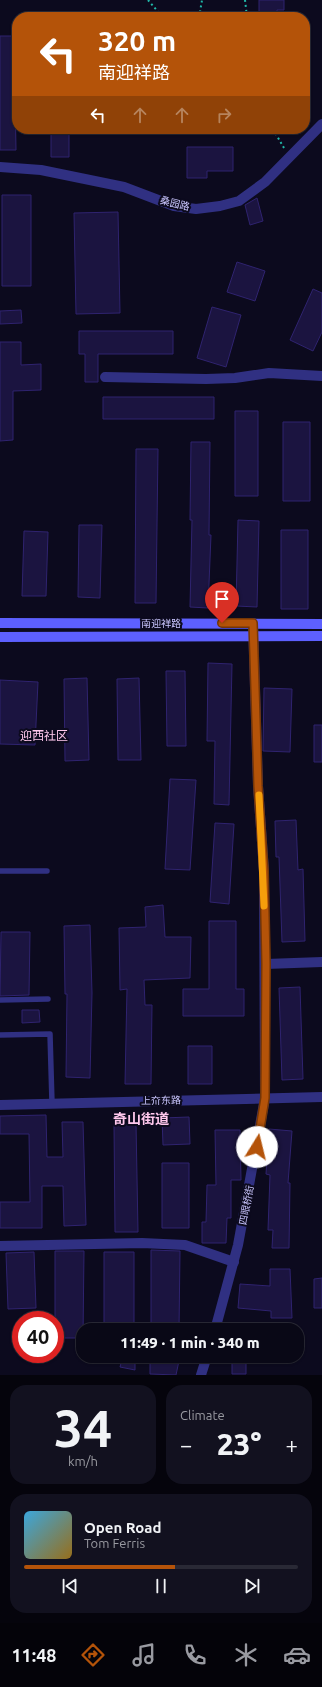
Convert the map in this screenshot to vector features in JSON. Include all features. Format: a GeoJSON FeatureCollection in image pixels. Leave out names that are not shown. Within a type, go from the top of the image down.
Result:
{"type":"FeatureCollection","features":[{"type":"Feature","properties":{"kind":"main road","name":"南迎祥路"},"geometry":{"type":"LineString","coordinates":[[0,623],[322,624]]}},
{"type":"Feature","properties":{"kind":"main road","name":"南迎祥路"},"geometry":{"type":"LineString","coordinates":[[0,637],[322,636]]}},
{"type":"Feature","properties":{"kind":"street","name":"桑园路"},"geometry":{"type":"LineString","coordinates":[[0,167],[41,170],[124,187],[174,206],[196,209],[220,206],[239,201],[265,182],[322,124]]}},
{"type":"Feature","properties":{"kind":"street"},"geometry":{"type":"LineString","coordinates":[[105,377],[206,379],[235,378],[269,373],[322,376]]}},
{"type":"Feature","properties":{"kind":"street","name":"四眼桥街"},"geometry":{"type":"LineString","coordinates":[[216,1323],[234,1262],[265,1098],[266,964],[264,871],[258,786],[253,623]]}},
{"type":"Feature","properties":{"kind":"street"},"geometry":{"type":"LineString","coordinates":[[266,964],[322,962]]}},
{"type":"Feature","properties":{"kind":"street","name":"上夼东路"},"geometry":{"type":"LineString","coordinates":[[0,1105],[322,1097]]}},
{"type":"Feature","properties":{"kind":"street"},"geometry":{"type":"LineString","coordinates":[[0,1246],[142,1243],[185,1245],[234,1262]]}},
{"type":"Feature","properties":{"kind":"street"},"geometry":{"type":"LineString","coordinates":[[201,1375],[205,1363]]}},
{"type":"Feature","properties":{"kind":"lane"},"geometry":{"type":"LineString","coordinates":[[0,871],[47,871]]}},
{"type":"Feature","properties":{"kind":"lane"},"geometry":{"type":"LineString","coordinates":[[0,1000],[48,999]]}},
{"type":"Feature","properties":{"kind":"lane"},"geometry":{"type":"LineString","coordinates":[[0,1035],[50,1034],[52,1103]]}},
{"type":"Feature","properties":{"kind":"path"},"geometry":{"type":"LineString","coordinates":[[148,0],[158,12]]}},
{"type":"Feature","properties":{"kind":"path"},"geometry":{"type":"LineString","coordinates":[[200,12],[202,0]]}},
{"type":"Feature","properties":{"kind":"path"},"geometry":{"type":"LineString","coordinates":[[245,0],[246,12]]}},
{"type":"Feature","properties":{"kind":"path"},"geometry":{"type":"LineString","coordinates":[[276,134],[291,157]]}},
{"type":"Feature","properties":{"kind":"building"},"geometry":{"type":"Polygon","coordinates":[[[259,0],[284,0],[284,10],[277,10],[277,12],[259,12],[259,0]]]}},
{"type":"Feature","properties":{"kind":"building"},"geometry":{"type":"Polygon","coordinates":[[[0,36],[12,36],[12,134],[16,134],[16,150],[0,150],[0,36]]]}},
{"type":"Feature","properties":{"kind":"building"},"geometry":{"type":"Polygon","coordinates":[[[51,134],[69,134],[69,157],[51,157],[51,134]]]}},
{"type":"Feature","properties":{"kind":"building"},"geometry":{"type":"Polygon","coordinates":[[[187,147],[233,147],[233,171],[207,171],[207,178],[187,178],[187,147]]]}},
{"type":"Feature","properties":{"kind":"building"},"geometry":{"type":"Polygon","coordinates":[[[2,195],[31,195],[31,286],[2,286],[2,195]]]}},
{"type":"Feature","properties":{"kind":"building"},"geometry":{"type":"Polygon","coordinates":[[[257,198],[263,221],[250,225],[245,205],[257,198]]]}},
{"type":"Feature","properties":{"kind":"building"},"geometry":{"type":"Polygon","coordinates":[[[118,212],[120,313],[76,314],[74,213],[118,212]]]}},
{"type":"Feature","properties":{"kind":"building"},"geometry":{"type":"Polygon","coordinates":[[[237,262],[265,271],[255,301],[227,292],[237,262]]]}},
{"type":"Feature","properties":{"kind":"building"},"geometry":{"type":"Polygon","coordinates":[[[313,289],[322,293],[322,332],[313,351],[290,340],[313,289]]]}},
{"type":"Feature","properties":{"kind":"building"},"geometry":{"type":"Polygon","coordinates":[[[212,307],[241,315],[226,367],[197,358],[212,307]]]}},
{"type":"Feature","properties":{"kind":"building"},"geometry":{"type":"Polygon","coordinates":[[[21,310],[22,323],[0,324],[0,311],[21,310]]]}},
{"type":"Feature","properties":{"kind":"building"},"geometry":{"type":"Polygon","coordinates":[[[79,331],[173,331],[173,354],[98,354],[98,382],[85,382],[85,354],[79,354],[79,331]]]}},
{"type":"Feature","properties":{"kind":"building"},"geometry":{"type":"Polygon","coordinates":[[[0,342],[21,342],[21,365],[41,364],[41,390],[13,391],[13,440],[0,441],[0,342]]]}},
{"type":"Feature","properties":{"kind":"building"},"geometry":{"type":"Polygon","coordinates":[[[103,397],[214,397],[214,419],[103,419],[103,397]]]}},
{"type":"Feature","properties":{"kind":"building"},"geometry":{"type":"Polygon","coordinates":[[[235,411],[258,411],[258,496],[235,496],[235,411]]]}},
{"type":"Feature","properties":{"kind":"building"},"geometry":{"type":"Polygon","coordinates":[[[283,422],[310,422],[310,501],[283,501],[283,422]]]}},
{"type":"Feature","properties":{"kind":"building"},"geometry":{"type":"Polygon","coordinates":[[[191,442],[210,442],[209,535],[211,535],[208,608],[190,607],[192,520],[190,520],[191,442]]]}},
{"type":"Feature","properties":{"kind":"building"},"geometry":{"type":"Polygon","coordinates":[[[136,449],[158,449],[156,603],[135,603],[136,449]]]}},
{"type":"Feature","properties":{"kind":"building"},"geometry":{"type":"Polygon","coordinates":[[[238,520],[259,521],[257,607],[236,606],[238,520]]]}},
{"type":"Feature","properties":{"kind":"building"},"geometry":{"type":"Polygon","coordinates":[[[79,525],[102,525],[100,598],[78,597],[79,525]]]}},
{"type":"Feature","properties":{"kind":"building"},"geometry":{"type":"Polygon","coordinates":[[[281,530],[308,530],[308,609],[281,609],[281,530]]]}},
{"type":"Feature","properties":{"kind":"building"},"geometry":{"type":"Polygon","coordinates":[[[24,531],[48,532],[46,596],[22,596],[24,531]]]}},
{"type":"Feature","properties":{"kind":"building"},"geometry":{"type":"Polygon","coordinates":[[[208,663],[232,664],[229,805],[214,804],[215,741],[207,741],[208,663]]]}},
{"type":"Feature","properties":{"kind":"building"},"geometry":{"type":"Polygon","coordinates":[[[166,671],[185,671],[186,746],[167,746],[166,671]]]}},
{"type":"Feature","properties":{"kind":"building"},"geometry":{"type":"Polygon","coordinates":[[[87,678],[89,760],[65,761],[64,679],[87,678]]]}},
{"type":"Feature","properties":{"kind":"building"},"geometry":{"type":"Polygon","coordinates":[[[139,678],[141,760],[118,760],[117,679],[139,678]]]}},
{"type":"Feature","properties":{"kind":"building"},"geometry":{"type":"Polygon","coordinates":[[[0,680],[38,682],[35,745],[0,744],[0,680]]]}},
{"type":"Feature","properties":{"kind":"building"},"geometry":{"type":"Polygon","coordinates":[[[264,688],[292,689],[290,752],[263,751],[264,688]]]}},
{"type":"Feature","properties":{"kind":"building"},"geometry":{"type":"Polygon","coordinates":[[[314,725],[322,725],[322,762],[314,762],[314,725]]]}},
{"type":"Feature","properties":{"kind":"building"},"geometry":{"type":"Polygon","coordinates":[[[170,779],[196,780],[190,870],[165,869],[170,779]]]}},
{"type":"Feature","properties":{"kind":"building"},"geometry":{"type":"Polygon","coordinates":[[[296,820],[298,870],[303,869],[305,941],[282,942],[279,857],[276,857],[275,821],[296,820]]]}},
{"type":"Feature","properties":{"kind":"building"},"geometry":{"type":"Polygon","coordinates":[[[215,823],[234,824],[229,904],[210,902],[215,823]]]}},
{"type":"Feature","properties":{"kind":"building"},"geometry":{"type":"Polygon","coordinates":[[[163,905],[165,937],[191,937],[190,978],[144,980],[145,1005],[152,1005],[151,1084],[125,1084],[127,989],[120,990],[119,928],[146,927],[145,907],[163,905]]]}},
{"type":"Feature","properties":{"kind":"building"},"geometry":{"type":"Polygon","coordinates":[[[209,921],[236,921],[236,989],[244,989],[244,1016],[183,1016],[183,989],[209,989],[209,921]]]}},
{"type":"Feature","properties":{"kind":"building"},"geometry":{"type":"Polygon","coordinates":[[[90,925],[92,993],[90,1078],[66,1077],[67,994],[65,994],[64,926],[90,925]]]}},
{"type":"Feature","properties":{"kind":"building"},"geometry":{"type":"Polygon","coordinates":[[[1,932],[30,932],[29,995],[0,996],[1,932]]]}},
{"type":"Feature","properties":{"kind":"building"},"geometry":{"type":"Polygon","coordinates":[[[300,987],[303,1079],[282,1080],[279,988],[300,987]]]}},
{"type":"Feature","properties":{"kind":"building"},"geometry":{"type":"Polygon","coordinates":[[[22,1010],[39,1010],[40,1022],[22,1023],[22,1010]]]}},
{"type":"Feature","properties":{"kind":"building"},"geometry":{"type":"Polygon","coordinates":[[[188,1046],[212,1046],[212,1084],[188,1084],[188,1046]]]}},
{"type":"Feature","properties":{"kind":"building"},"geometry":{"type":"Polygon","coordinates":[[[46,1115],[47,1157],[63,1157],[62,1122],[83,1122],[86,1225],[64,1226],[63,1186],[42,1186],[42,1228],[0,1228],[0,1202],[30,1202],[29,1134],[0,1134],[0,1116],[46,1115]]]}},
{"type":"Feature","properties":{"kind":"building"},"geometry":{"type":"Polygon","coordinates":[[[189,1117],[190,1144],[163,1145],[162,1118],[189,1117]]]}},
{"type":"Feature","properties":{"kind":"building"},"geometry":{"type":"Polygon","coordinates":[[[136,1123],[138,1232],[115,1232],[114,1124],[136,1123]]]}},
{"type":"Feature","properties":{"kind":"building"},"geometry":{"type":"Polygon","coordinates":[[[269,1129],[292,1131],[288,1183],[290,1183],[289,1248],[272,1248],[273,1230],[268,1230],[270,1175],[266,1174],[269,1129]]]}},
{"type":"Feature","properties":{"kind":"building"},"geometry":{"type":"Polygon","coordinates":[[[215,1130],[240,1130],[241,1180],[231,1180],[231,1218],[227,1218],[226,1243],[202,1243],[202,1222],[206,1222],[207,1185],[216,1185],[215,1130]]]}},
{"type":"Feature","properties":{"kind":"building"},"geometry":{"type":"Polygon","coordinates":[[[162,1163],[189,1163],[189,1228],[162,1228],[162,1163]]]}},
{"type":"Feature","properties":{"kind":"building"},"geometry":{"type":"Polygon","coordinates":[[[151,1250],[180,1251],[179,1323],[151,1323],[151,1250]]]}},
{"type":"Feature","properties":{"kind":"building"},"geometry":{"type":"Polygon","coordinates":[[[55,1251],[84,1251],[83,1323],[76,1323],[76,1338],[64,1338],[64,1311],[55,1311],[55,1251]]]}},
{"type":"Feature","properties":{"kind":"building"},"geometry":{"type":"Polygon","coordinates":[[[34,1252],[36,1308],[8,1309],[6,1253],[34,1252]]]}},
{"type":"Feature","properties":{"kind":"building"},"geometry":{"type":"Polygon","coordinates":[[[104,1252],[134,1252],[134,1323],[104,1323],[104,1252]]]}},
{"type":"Feature","properties":{"kind":"building"},"geometry":{"type":"Polygon","coordinates":[[[270,1269],[290,1269],[292,1318],[271,1318],[271,1311],[238,1308],[240,1284],[270,1286],[270,1269]]]}},
{"type":"Feature","properties":{"kind":"building"},"geometry":{"type":"Polygon","coordinates":[[[322,1278],[322,1308],[314,1308],[314,1279],[322,1278]]]}},
{"type":"Feature","properties":{"kind":"building"},"geometry":{"type":"Polygon","coordinates":[[[121,1363],[135,1363],[135,1370],[120,1367],[121,1363]]]}},
{"type":"Feature","properties":{"kind":"building"},"geometry":{"type":"Polygon","coordinates":[[[150,1363],[179,1363],[176,1375],[150,1374],[150,1363]]]}},
{"type":"Feature","properties":{"kind":"building"},"geometry":{"type":"Polygon","coordinates":[[[232,1363],[246,1363],[246,1374],[232,1374],[232,1363]]]}},
{"type":"Feature","properties":{"kind":"slow traffic"},"geometry":{"type":"LineString","coordinates":[[259,795],[264,871],[264,906]]}},
{"type":"Feature","properties":{"kind":"district","name":"迎西社区"},"geometry":{"type":"Point","coordinates":[44,736]}},
{"type":"Feature","properties":{"kind":"district","name":"奇山街道"},"geometry":{"type":"Point","coordinates":[141,1119]}},
{"type":"Feature","properties":{"kind":"route"},"geometry":{"type":"LineString","coordinates":[[222,623],[253,623],[258,786],[264,871],[266,964],[265,1098],[261,1115],[257,1147]]}}]}
